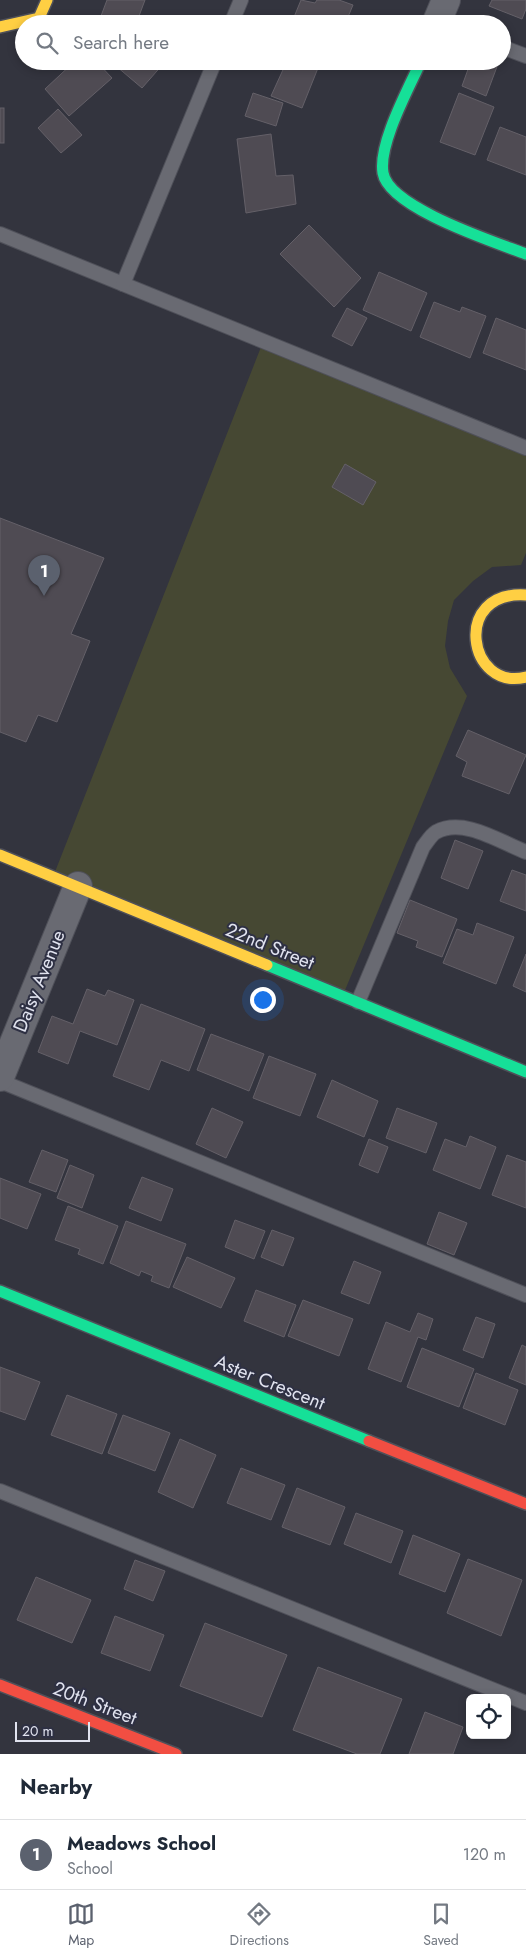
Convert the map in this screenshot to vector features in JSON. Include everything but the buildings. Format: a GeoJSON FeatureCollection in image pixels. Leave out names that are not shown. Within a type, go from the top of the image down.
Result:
{"type":"FeatureCollection","features":[{"type":"Feature","properties":{"kind":"street"},"geometry":{"type":"LineString","coordinates":[[40,15],[47,0]]}},
{"type":"Feature","properties":{"kind":"street"},"geometry":{"type":"LineString","coordinates":[[0,27],[15,24]]}},
{"type":"Feature","properties":{"kind":"street"},"geometry":{"type":"LineString","coordinates":[[417,70],[385,147],[383,176],[396,196],[422,212],[526,254]]}},
{"type":"Feature","properties":{"kind":"street"},"geometry":{"type":"LineString","coordinates":[[526,595],[509,594],[496,599],[486,607],[478,619],[474,633],[476,648],[482,661],[493,672],[506,678],[526,677]]}},
{"type":"Feature","properties":{"kind":"street","name":"22nd Street"},"geometry":{"type":"LineString","coordinates":[[0,855],[526,1072]]}},
{"type":"Feature","properties":{"kind":"street","name":"Daisy Avenue"},"geometry":{"type":"LineString","coordinates":[[0,1077],[78,886]]}},
{"type":"Feature","properties":{"kind":"street","name":"Aster Crescent"},"geometry":{"type":"LineString","coordinates":[[0,1292],[526,1504]]}},
{"type":"Feature","properties":{"kind":"street","name":"20th Street"},"geometry":{"type":"LineString","coordinates":[[0,1685],[176,1754]]}},
{"type":"Feature","properties":{"kind":"lane"},"geometry":{"type":"LineString","coordinates":[[234,15],[240,0]]}},
{"type":"Feature","properties":{"kind":"lane"},"geometry":{"type":"LineString","coordinates":[[511,50],[526,56]]}},
{"type":"Feature","properties":{"kind":"lane"},"geometry":{"type":"LineString","coordinates":[[123,284],[211,70]]}},
{"type":"Feature","properties":{"kind":"lane"},"geometry":{"type":"LineString","coordinates":[[0,234],[526,448]]}},
{"type":"Feature","properties":{"kind":"lane"},"geometry":{"type":"LineString","coordinates":[[358,1002],[423,847],[434,833],[449,827],[464,827],[526,852]]}},
{"type":"Feature","properties":{"kind":"lane"},"geometry":{"type":"LineString","coordinates":[[0,1081],[526,1295]]}},
{"type":"Feature","properties":{"kind":"lane"},"geometry":{"type":"LineString","coordinates":[[0,1491],[526,1704]]}},
{"type":"Feature","properties":{"kind":"green space"},"geometry":{"type":"Polygon","coordinates":[[[261,347],[526,456],[526,553],[521,565],[492,567],[473,581],[454,600],[448,621],[445,646],[450,668],[467,696],[343,995],[53,877],[261,347]]]}},
{"type":"Feature","properties":{"kind":"traffic: fast"},"geometry":{"type":"LineString","coordinates":[[417,70],[396,116],[385,147],[383,173],[390,186],[404,199],[423,211],[445,222],[526,254]]}},
{"type":"Feature","properties":{"kind":"traffic: fast"},"geometry":{"type":"LineString","coordinates":[[267,965],[526,1072]]}},
{"type":"Feature","properties":{"kind":"traffic: fast"},"geometry":{"type":"LineString","coordinates":[[0,1291],[369,1441]]}},
{"type":"Feature","properties":{"kind":"traffic: slow"},"geometry":{"type":"LineString","coordinates":[[40,15],[47,0]]}},
{"type":"Feature","properties":{"kind":"traffic: slow"},"geometry":{"type":"LineString","coordinates":[[0,27],[15,24]]}},
{"type":"Feature","properties":{"kind":"traffic: slow"},"geometry":{"type":"LineString","coordinates":[[526,595],[502,598],[486,608],[478,623],[476,640],[481,656],[491,670],[506,678],[526,677]]}},
{"type":"Feature","properties":{"kind":"traffic: slow"},"geometry":{"type":"LineString","coordinates":[[0,855],[267,965]]}},
{"type":"Feature","properties":{"kind":"traffic: jam"},"geometry":{"type":"LineString","coordinates":[[369,1441],[526,1504]]}},
{"type":"Feature","properties":{"kind":"traffic: jam"},"geometry":{"type":"LineString","coordinates":[[0,1685],[176,1754]]}},
{"type":"Feature","properties":{"kind":"place","name":"Meadows School"},"geometry":{"type":"Point","coordinates":[44,596]}}]}
